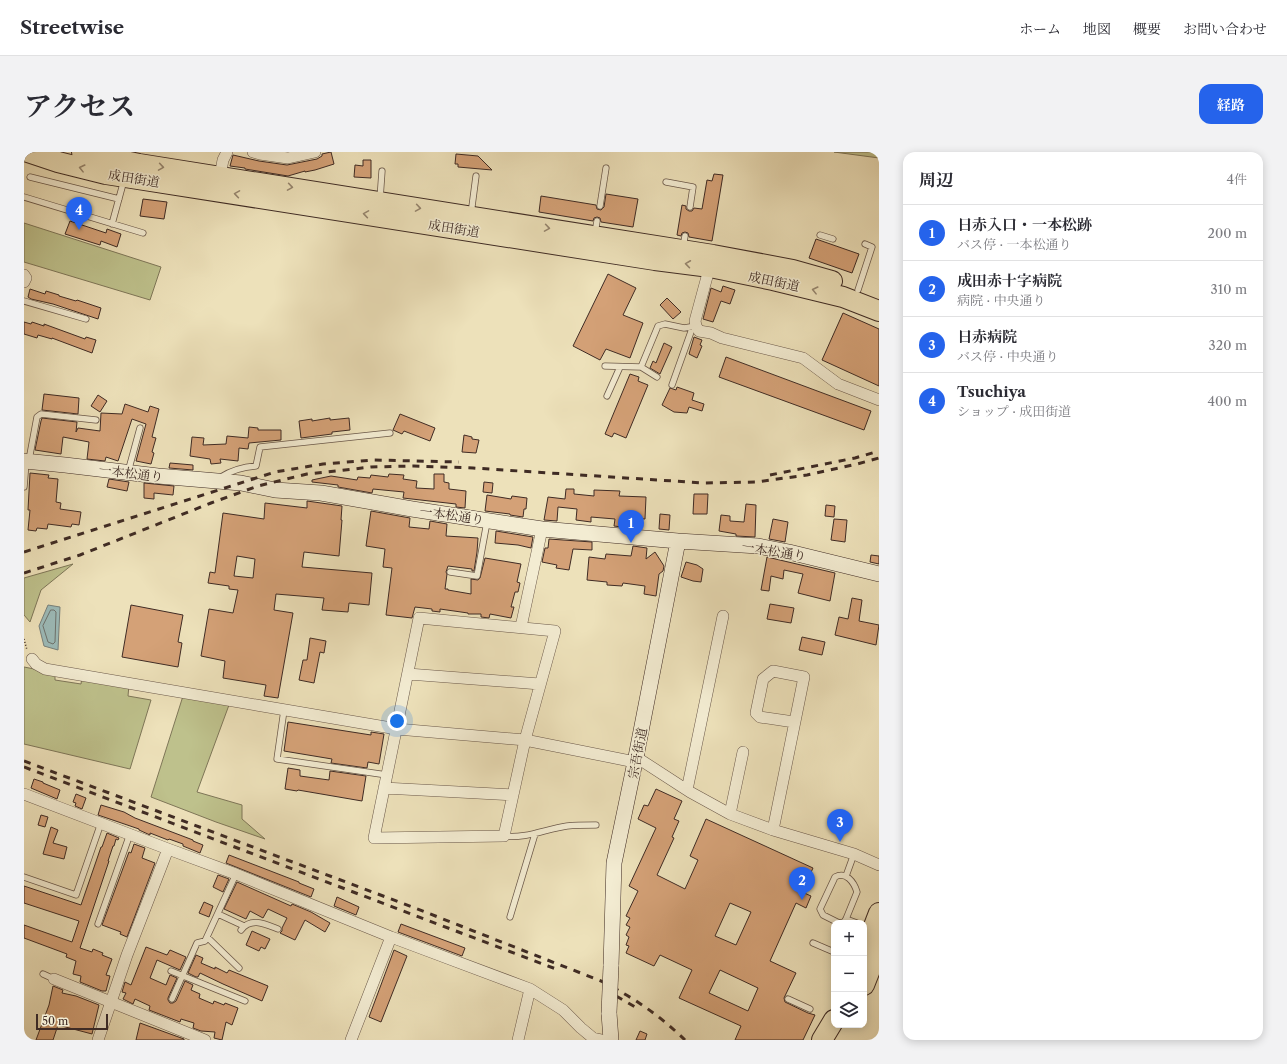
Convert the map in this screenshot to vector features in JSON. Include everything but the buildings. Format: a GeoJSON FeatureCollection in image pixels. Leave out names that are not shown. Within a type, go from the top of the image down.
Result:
{"type":"FeatureCollection","features":[{"type":"Feature","properties":{"kind":"highway","name":"成田街道"},"geometry":{"type":"LineString","coordinates":[[27,152],[58,162],[106,174],[640,257],[712,261],[793,270],[879,297]]}},
{"type":"Feature","properties":{"kind":"highway","name":"成田街道"},"geometry":{"type":"LineString","coordinates":[[82,152],[139,164],[471,216],[596,228],[684,243],[712,261],[773,280],[843,297],[879,311]]}},
{"type":"Feature","properties":{"kind":"highway"},"geometry":{"type":"LineString","coordinates":[[867,942],[871,928]]}},
{"type":"Feature","properties":{"kind":"highway"},"geometry":{"type":"LineString","coordinates":[[867,961],[871,928]]}},
{"type":"Feature","properties":{"kind":"highway"},"geometry":{"type":"LineString","coordinates":[[822,1040],[831,1025]]}},
{"type":"Feature","properties":{"kind":"highway"},"geometry":{"type":"LineString","coordinates":[[836,1040],[843,1028]]}},
{"type":"Feature","properties":{"kind":"street"},"geometry":{"type":"LineString","coordinates":[[24,155],[27,152]]}},
{"type":"Feature","properties":{"kind":"street"},"geometry":{"type":"LineString","coordinates":[[220,176],[223,160],[227,152]]}},
{"type":"Feature","properties":{"kind":"street"},"geometry":{"type":"LineString","coordinates":[[253,152],[288,158],[314,152]]}},
{"type":"Feature","properties":{"kind":"street"},"geometry":{"type":"LineString","coordinates":[[712,261],[695,321],[694,326],[698,331],[711,333],[722,338],[803,358],[838,384],[879,400]]}},
{"type":"Feature","properties":{"kind":"street"},"geometry":{"type":"LineString","coordinates":[[24,275],[26,278],[24,282]]}},
{"type":"Feature","properties":{"kind":"street","name":"一本松通り"},"geometry":{"type":"LineString","coordinates":[[26,462],[65,464],[127,473],[241,482],[275,490],[321,493],[412,510],[542,529],[678,541],[758,546],[879,574]]}},
{"type":"Feature","properties":{"kind":"street"},"geometry":{"type":"LineString","coordinates":[[521,627],[542,529]]}},
{"type":"Feature","properties":{"kind":"street","name":"宗吾街道"},"geometry":{"type":"LineString","coordinates":[[611,1040],[609,1013],[614,863],[636,760],[678,541]]}},
{"type":"Feature","properties":{"kind":"street"},"geometry":{"type":"LineString","coordinates":[[687,790],[723,616]]}},
{"type":"Feature","properties":{"kind":"street"},"geometry":{"type":"LineString","coordinates":[[419,618],[521,627],[555,631],[525,740],[504,836],[374,838],[419,618]]}},
{"type":"Feature","properties":{"kind":"street"},"geometry":{"type":"LineString","coordinates":[[32,659],[40,667],[45,669],[397,729],[525,740],[636,760],[730,814],[773,830],[854,854],[879,865]]}},
{"type":"Feature","properties":{"kind":"street"},"geometry":{"type":"LineString","coordinates":[[773,830],[804,677],[773,671],[763,679],[756,713],[760,717],[794,722]]}},
{"type":"Feature","properties":{"kind":"street"},"geometry":{"type":"LineString","coordinates":[[408,674],[540,684]]}},
{"type":"Feature","properties":{"kind":"street"},"geometry":{"type":"LineString","coordinates":[[730,814],[743,752]]}},
{"type":"Feature","properties":{"kind":"street"},"geometry":{"type":"LineString","coordinates":[[384,788],[513,795]]}},
{"type":"Feature","properties":{"kind":"street"},"geometry":{"type":"LineString","coordinates":[[24,794],[236,874],[390,937],[530,989],[563,1010],[593,1038],[602,1040]]}},
{"type":"Feature","properties":{"kind":"street"},"geometry":{"type":"LineString","coordinates":[[98,1040],[127,955],[168,849]]}},
{"type":"Feature","properties":{"kind":"street"},"geometry":{"type":"LineString","coordinates":[[351,1040],[390,937]]}},
{"type":"Feature","properties":{"kind":"street"},"geometry":{"type":"LineString","coordinates":[[54,979],[205,1040]]}},
{"type":"Feature","properties":{"kind":"street"},"geometry":{"type":"LineString","coordinates":[[518,1040],[530,989]]}},
{"type":"Feature","properties":{"kind":"lane"},"geometry":{"type":"LineString","coordinates":[[600,206],[606,168]]}},
{"type":"Feature","properties":{"kind":"lane"},"geometry":{"type":"LineString","coordinates":[[380,202],[382,171]]}},
{"type":"Feature","properties":{"kind":"lane"},"geometry":{"type":"LineString","coordinates":[[112,224],[125,176]]}},
{"type":"Feature","properties":{"kind":"lane"},"geometry":{"type":"LineString","coordinates":[[471,216],[476,176]]}},
{"type":"Feature","properties":{"kind":"lane"},"geometry":{"type":"LineString","coordinates":[[30,177],[119,199]]}},
{"type":"Feature","properties":{"kind":"lane"},"geometry":{"type":"LineString","coordinates":[[666,182],[693,187],[690,207]]}},
{"type":"Feature","properties":{"kind":"lane"},"geometry":{"type":"LineString","coordinates":[[24,197],[143,233]]}},
{"type":"Feature","properties":{"kind":"lane"},"geometry":{"type":"LineString","coordinates":[[820,235],[833,239]]}},
{"type":"Feature","properties":{"kind":"lane"},"geometry":{"type":"LineString","coordinates":[[858,290],[872,246],[864,244]]}},
{"type":"Feature","properties":{"kind":"lane"},"geometry":{"type":"LineString","coordinates":[[24,301],[86,319]]}},
{"type":"Feature","properties":{"kind":"lane"},"geometry":{"type":"LineString","coordinates":[[641,367],[658,326],[666,324],[684,328],[694,326]]}},
{"type":"Feature","properties":{"kind":"lane"},"geometry":{"type":"LineString","coordinates":[[672,385],[694,326]]}},
{"type":"Feature","properties":{"kind":"lane"},"geometry":{"type":"LineString","coordinates":[[605,366],[641,367],[657,378]]}},
{"type":"Feature","properties":{"kind":"lane"},"geometry":{"type":"LineString","coordinates":[[607,396],[620,367]]}},
{"type":"Feature","properties":{"kind":"lane"},"geometry":{"type":"LineString","coordinates":[[24,487],[26,462],[37,417],[39,415],[96,420]]}},
{"type":"Feature","properties":{"kind":"lane"},"geometry":{"type":"LineString","coordinates":[[127,473],[140,428]]}},
{"type":"Feature","properties":{"kind":"lane"},"geometry":{"type":"LineString","coordinates":[[216,481],[228,473],[242,468],[256,466],[260,447],[390,433]]}},
{"type":"Feature","properties":{"kind":"lane"},"geometry":{"type":"LineString","coordinates":[[450,572],[477,576],[488,521]]}},
{"type":"Feature","properties":{"kind":"lane"},"geometry":{"type":"LineString","coordinates":[[284,710],[277,759],[387,775]]}},
{"type":"Feature","properties":{"kind":"lane"},"geometry":{"type":"LineString","coordinates":[[24,877],[76,895],[101,823]]}},
{"type":"Feature","properties":{"kind":"lane"},"geometry":{"type":"LineString","coordinates":[[504,836],[510,837],[534,834],[568,826],[596,825]]}},
{"type":"Feature","properties":{"kind":"lane"},"geometry":{"type":"LineString","coordinates":[[98,924],[130,834]]}},
{"type":"Feature","properties":{"kind":"lane"},"geometry":{"type":"LineString","coordinates":[[510,917],[534,834]]}},
{"type":"Feature","properties":{"kind":"lane"},"geometry":{"type":"LineString","coordinates":[[846,876],[854,854]]}},
{"type":"Feature","properties":{"kind":"lane"},"geometry":{"type":"LineString","coordinates":[[172,999],[197,943],[205,940],[207,937],[236,874]]}},
{"type":"Feature","properties":{"kind":"lane"},"geometry":{"type":"LineString","coordinates":[[834,920],[823,915],[820,909],[835,877],[846,876],[852,880],[857,892],[846,919],[871,928]]}},
{"type":"Feature","properties":{"kind":"lane"},"geometry":{"type":"LineString","coordinates":[[218,914],[243,928],[249,923],[264,923],[278,929]]}},
{"type":"Feature","properties":{"kind":"lane"},"geometry":{"type":"LineString","coordinates":[[207,937],[239,968]]}},
{"type":"Feature","properties":{"kind":"lane"},"geometry":{"type":"LineString","coordinates":[[813,943],[831,951]]}},
{"type":"Feature","properties":{"kind":"lane"},"geometry":{"type":"LineString","coordinates":[[171,971],[245,1001]]}},
{"type":"Feature","properties":{"kind":"lane"},"geometry":{"type":"LineString","coordinates":[[43,974],[54,979]]}},
{"type":"Feature","properties":{"kind":"lane"},"geometry":{"type":"LineString","coordinates":[[788,999],[810,1009]]}},
{"type":"Feature","properties":{"kind":"green space"},"geometry":{"type":"Polygon","coordinates":[[[834,152],[879,152],[879,158],[834,152]]]}},
{"type":"Feature","properties":{"kind":"green space"},"geometry":{"type":"Polygon","coordinates":[[[24,223],[161,267],[150,300],[24,262],[24,223]]]}},
{"type":"Feature","properties":{"kind":"green space"},"geometry":{"type":"Polygon","coordinates":[[[73,564],[41,590],[30,622],[24,615],[24,578],[73,564]]]}},
{"type":"Feature","properties":{"kind":"green space"},"geometry":{"type":"Polygon","coordinates":[[[24,667],[55,673],[55,680],[81,684],[82,677],[129,685],[128,696],[151,700],[130,769],[24,744],[24,667]]]}},
{"type":"Feature","properties":{"kind":"green space"},"geometry":{"type":"Polygon","coordinates":[[[183,696],[229,705],[197,792],[242,805],[242,819],[265,839],[151,797],[183,696]]]}},
{"type":"Feature","properties":{"kind":"water"},"geometry":{"type":"Polygon","coordinates":[[[48,605],[60,607],[58,650],[44,646],[39,626],[48,605]]]}},
{"type":"Feature","properties":{"kind":"railway"},"geometry":{"type":"LineString","coordinates":[[770,475],[855,458],[879,451]]}},
{"type":"Feature","properties":{"kind":"railway"},"geometry":{"type":"LineString","coordinates":[[24,573],[80,555],[258,486],[307,474],[371,467],[414,466],[473,468],[704,483],[756,482],[807,475],[879,458]]}},
{"type":"Feature","properties":{"kind":"railway"},"geometry":{"type":"LineString","coordinates":[[24,552],[275,472],[323,464],[373,460],[459,462]]}},
{"type":"Feature","properties":{"kind":"railway"},"geometry":{"type":"LineString","coordinates":[[24,761],[415,908],[601,981],[645,1007],[685,1040]]}},
{"type":"Feature","properties":{"kind":"railway"},"geometry":{"type":"LineString","coordinates":[[24,767],[556,969]]}},
{"type":"Feature","properties":{"kind":"railway"},"geometry":{"type":"LineString","coordinates":[[604,989],[637,1008]]}},
{"type":"Feature","properties":{"kind":"place","name":"Tsuchiya"},"geometry":{"type":"Point","coordinates":[79,230]}},
{"type":"Feature","properties":{"kind":"place","name":"日赤入口・一本松跡"},"geometry":{"type":"Point","coordinates":[631,543]}},
{"type":"Feature","properties":{"kind":"place","name":"日赤病院"},"geometry":{"type":"Point","coordinates":[840,842]}},
{"type":"Feature","properties":{"kind":"place","name":"成田赤十字病院"},"geometry":{"type":"Point","coordinates":[802,900]}}]}
